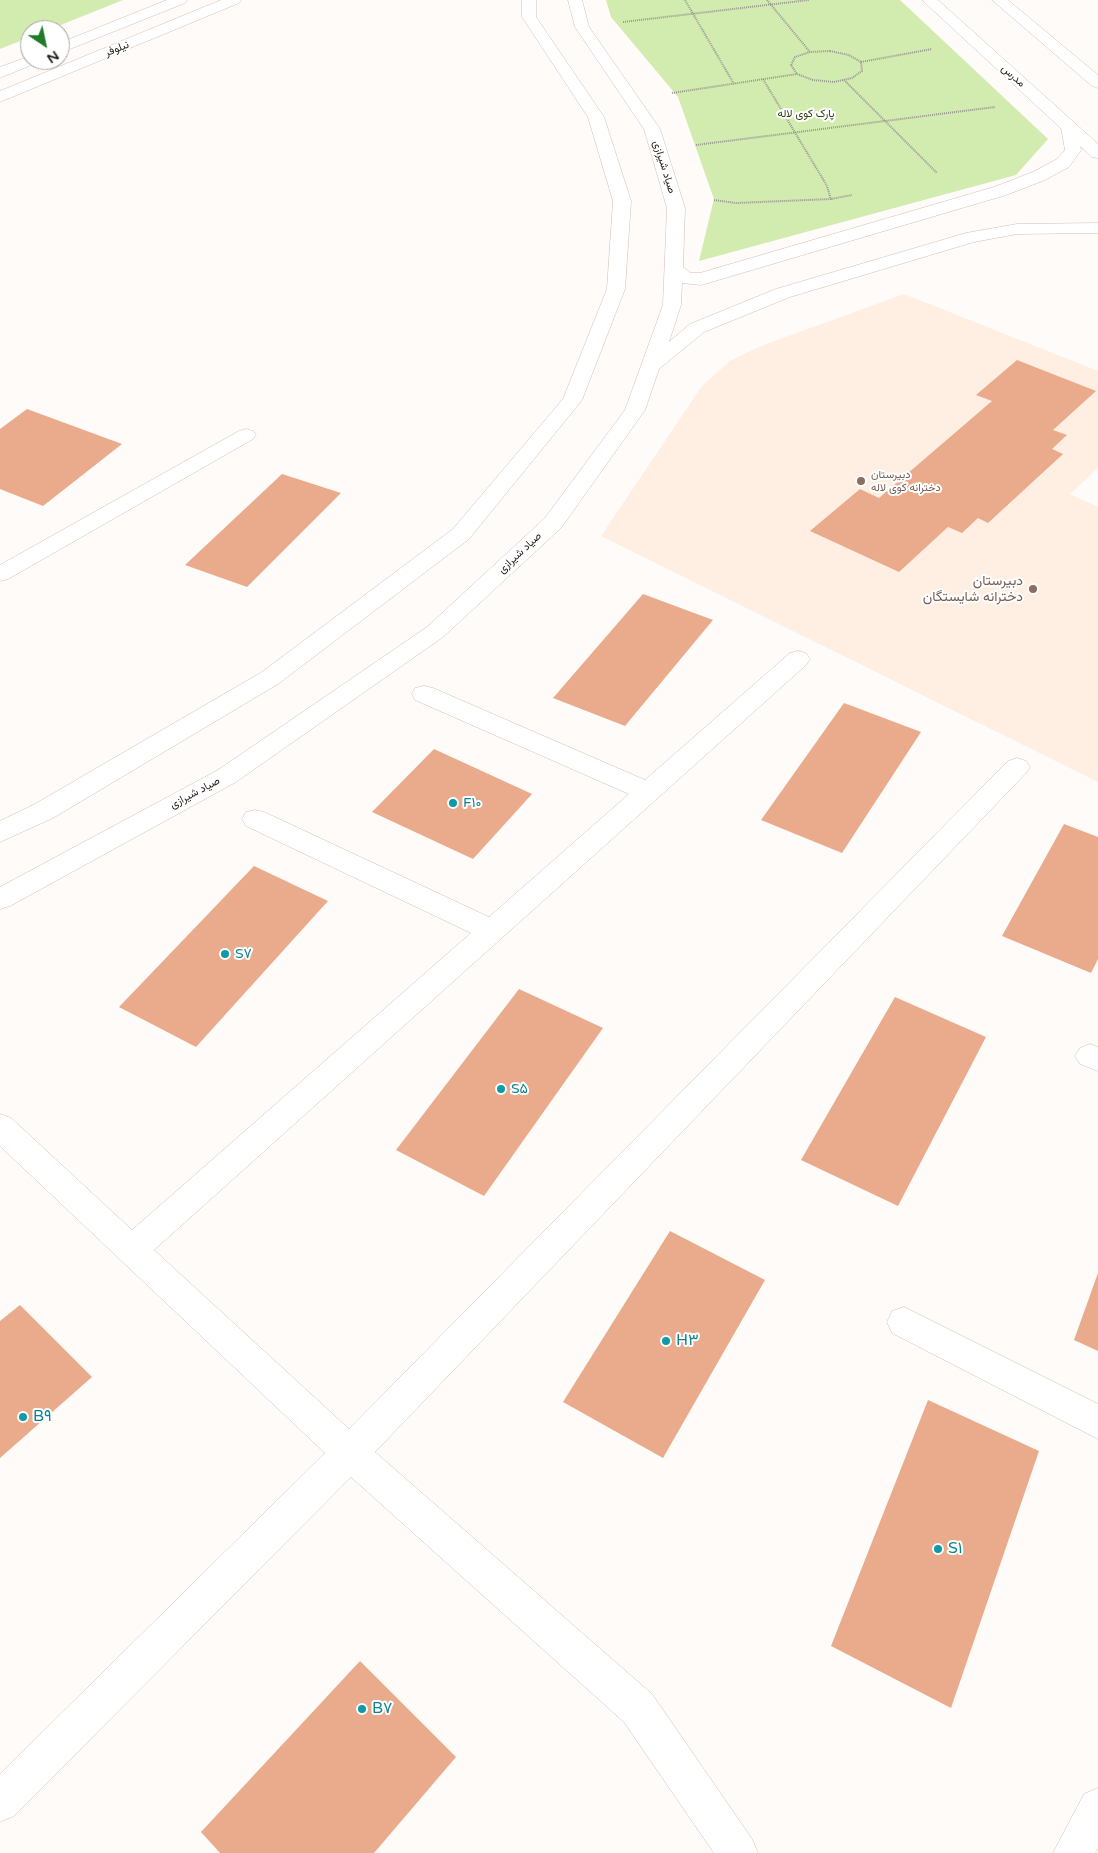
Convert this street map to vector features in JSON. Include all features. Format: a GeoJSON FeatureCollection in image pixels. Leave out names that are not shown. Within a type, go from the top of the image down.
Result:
{"type":"FeatureCollection","features":[{"type":"Feature","properties":{"kind":"street","name":"نیلوفر"},"geometry":{"type":"LineString","coordinates":[[70,44],[180,0]]}},
{"type":"Feature","properties":{"kind":"street","name":"نیلوفر"},"geometry":{"type":"LineString","coordinates":[[0,97],[234,0]]}},
{"type":"Feature","properties":{"kind":"street"},"geometry":{"type":"LineString","coordinates":[[0,832],[44,811],[270,678],[454,540],[572,400],[616,289],[622,201],[596,117],[529,17],[528,0]]}},
{"type":"Feature","properties":{"kind":"street","name":"صیاد شیرازی"},"geometry":{"type":"LineString","coordinates":[[0,899],[227,776],[435,632],[553,523],[635,410],[672,305],[676,208],[652,129],[582,27],[575,0]]}},
{"type":"Feature","properties":{"kind":"street","name":"مدرس"},"geometry":{"type":"LineString","coordinates":[[929,0],[1098,153]]}},
{"type":"Feature","properties":{"kind":"street"},"geometry":{"type":"LineString","coordinates":[[999,0],[1098,83]]}},
{"type":"Feature","properties":{"kind":"street"},"geometry":{"type":"LineString","coordinates":[[0,72],[20,64]]}},
{"type":"Feature","properties":{"kind":"street"},"geometry":{"type":"LineString","coordinates":[[673,269],[686,278],[701,279],[947,207],[1039,176],[1063,163],[1073,150],[1069,126]]}},
{"type":"Feature","properties":{"kind":"street"},"geometry":{"type":"LineString","coordinates":[[947,207],[936,212],[932,217],[932,222],[948,232],[972,236]]}},
{"type":"Feature","properties":{"kind":"street"},"geometry":{"type":"LineString","coordinates":[[882,226],[895,228],[919,241],[919,246],[906,255]]}},
{"type":"Feature","properties":{"kind":"street"},"geometry":{"type":"LineString","coordinates":[[650,367],[697,328],[783,293],[972,236],[1017,229],[1098,228]]}},
{"type":"Feature","properties":{"kind":"street"},"geometry":{"type":"LineString","coordinates":[[0,574],[246,435]]}},
{"type":"Feature","properties":{"kind":"street"},"geometry":{"type":"LineString","coordinates":[[132,1250],[798,659]]}},
{"type":"Feature","properties":{"kind":"street"},"geometry":{"type":"LineString","coordinates":[[424,694],[648,792]]}},
{"type":"Feature","properties":{"kind":"street"},"geometry":{"type":"LineString","coordinates":[[0,1802],[350,1453],[1017,767]]}},
{"type":"Feature","properties":{"kind":"street"},"geometry":{"type":"LineString","coordinates":[[255,819],[492,931]]}},
{"type":"Feature","properties":{"kind":"street"},"geometry":{"type":"LineString","coordinates":[[0,1127],[350,1453],[638,1708],[738,1853]]}},
{"type":"Feature","properties":{"kind":"street"},"geometry":{"type":"LineString","coordinates":[[904,1322],[1098,1422]]}},
{"type":"Feature","properties":{"kind":"street"},"geometry":{"type":"LineString","coordinates":[[1073,1853],[1098,1808]]}},
{"type":"Feature","properties":{"kind":"path"},"geometry":{"type":"LineString","coordinates":[[685,0],[734,84]]}},
{"type":"Feature","properties":{"kind":"path"},"geometry":{"type":"LineString","coordinates":[[767,0],[810,52]]}},
{"type":"Feature","properties":{"kind":"path"},"geometry":{"type":"LineString","coordinates":[[582,27],[809,0]]}},
{"type":"Feature","properties":{"kind":"path"},"geometry":{"type":"LineString","coordinates":[[797,74],[791,65],[796,57],[810,52],[839,53],[849,55],[861,62],[975,42]]}},
{"type":"Feature","properties":{"kind":"path"},"geometry":{"type":"LineString","coordinates":[[632,100],[797,74],[813,80],[834,82],[852,78],[862,71],[861,62]]}},
{"type":"Feature","properties":{"kind":"path"},"geometry":{"type":"LineString","coordinates":[[763,79],[827,186],[831,200]]}},
{"type":"Feature","properties":{"kind":"path"},"geometry":{"type":"LineString","coordinates":[[844,80],[965,201]]}},
{"type":"Feature","properties":{"kind":"path"},"geometry":{"type":"LineString","coordinates":[[658,149],[1042,102]]}},
{"type":"Feature","properties":{"kind":"path"},"geometry":{"type":"LineString","coordinates":[[672,196],[736,203],[831,200],[859,194]]}},
{"type":"Feature","properties":{"kind":"shaded area","name":"دبیرستان دخترانه کوی لاله"},"geometry":{"type":"Polygon","coordinates":[[[904,294],[1098,371],[1098,468],[1070,494],[1098,507],[1098,782],[601,536],[702,386],[730,361],[761,346],[904,294]]]}},
{"type":"Feature","properties":{"kind":"green space"},"geometry":{"type":"Polygon","coordinates":[[[0,0],[123,0],[70,21],[20,20],[20,41],[0,49],[0,0]]]}},
{"type":"Feature","properties":{"kind":"green space","name":"پارک کوی لاله"},"geometry":{"type":"Polygon","coordinates":[[[606,0],[900,0],[1048,139],[1016,175],[699,261],[714,199],[678,97],[611,17],[606,0]]]}},
{"type":"Feature","properties":{"kind":"building"},"geometry":{"type":"Polygon","coordinates":[[[1017,360],[1096,391],[1053,430],[1067,435],[1052,449],[1063,454],[988,523],[978,518],[962,533],[948,527],[899,572],[810,531],[860,489],[879,498],[992,401],[976,395],[1017,360]]]}},
{"type":"Feature","properties":{"kind":"building"},"geometry":{"type":"Polygon","coordinates":[[[27,409],[122,444],[43,506],[0,489],[0,429],[27,409]]]}},
{"type":"Feature","properties":{"kind":"building"},"geometry":{"type":"Polygon","coordinates":[[[282,474],[341,493],[247,587],[185,565],[282,474]]]}},
{"type":"Feature","properties":{"kind":"building"},"geometry":{"type":"Polygon","coordinates":[[[643,594],[713,620],[625,726],[553,698],[643,594]]]}},
{"type":"Feature","properties":{"kind":"building"},"geometry":{"type":"Polygon","coordinates":[[[844,703],[921,732],[842,853],[761,820],[844,703]]]}},
{"type":"Feature","properties":{"kind":"building","name":"F۱۰"},"geometry":{"type":"Polygon","coordinates":[[[434,749],[532,794],[473,859],[372,812],[434,749]]]}},
{"type":"Feature","properties":{"kind":"building"},"geometry":{"type":"Polygon","coordinates":[[[1064,824],[1098,837],[1098,959],[1091,973],[1002,936],[1064,824]]]}},
{"type":"Feature","properties":{"kind":"building","name":"S۷"},"geometry":{"type":"Polygon","coordinates":[[[254,866],[328,901],[196,1047],[119,1007],[254,866]]]}},
{"type":"Feature","properties":{"kind":"building","name":"S۵"},"geometry":{"type":"Polygon","coordinates":[[[519,989],[603,1028],[484,1196],[396,1150],[519,989]]]}},
{"type":"Feature","properties":{"kind":"building"},"geometry":{"type":"Polygon","coordinates":[[[895,997],[986,1037],[898,1206],[801,1160],[895,997]]]}},
{"type":"Feature","properties":{"kind":"building","name":"H۳"},"geometry":{"type":"Polygon","coordinates":[[[670,1231],[765,1280],[663,1458],[563,1402],[670,1231]]]}},
{"type":"Feature","properties":{"kind":"building"},"geometry":{"type":"Polygon","coordinates":[[[1098,1273],[1098,1351],[1074,1340],[1098,1273]]]}},
{"type":"Feature","properties":{"kind":"building","name":"B۹"},"geometry":{"type":"Polygon","coordinates":[[[20,1305],[92,1377],[0,1458],[0,1321],[20,1305]]]}},
{"type":"Feature","properties":{"kind":"building","name":"S۱"},"geometry":{"type":"Polygon","coordinates":[[[928,1400],[1039,1451],[951,1708],[831,1646],[928,1400]]]}},
{"type":"Feature","properties":{"kind":"building","name":"B۷"},"geometry":{"type":"Polygon","coordinates":[[[360,1661],[456,1757],[374,1853],[220,1853],[201,1832],[360,1661]]]}},
{"type":"Feature","properties":{"kind":"place","name":"دبیرستان دخترانه کوی لاله"},"geometry":{"type":"Point","coordinates":[861,481]}},
{"type":"Feature","properties":{"kind":"place","name":"دبیرستان دخترانه شایستگان"},"geometry":{"type":"Point","coordinates":[1033,589]}},
{"type":"Feature","properties":{"kind":"place","name":"F۱۰"},"geometry":{"type":"Point","coordinates":[453,803]}},
{"type":"Feature","properties":{"kind":"place","name":"S۷"},"geometry":{"type":"Point","coordinates":[225,954]}},
{"type":"Feature","properties":{"kind":"place","name":"S۵"},"geometry":{"type":"Point","coordinates":[501,1089]}},
{"type":"Feature","properties":{"kind":"place","name":"H۳"},"geometry":{"type":"Point","coordinates":[666,1341]}},
{"type":"Feature","properties":{"kind":"place","name":"B۹"},"geometry":{"type":"Point","coordinates":[23,1417]}},
{"type":"Feature","properties":{"kind":"place","name":"S۱"},"geometry":{"type":"Point","coordinates":[938,1549]}},
{"type":"Feature","properties":{"kind":"place","name":"B۷"},"geometry":{"type":"Point","coordinates":[362,1709]}}]}
